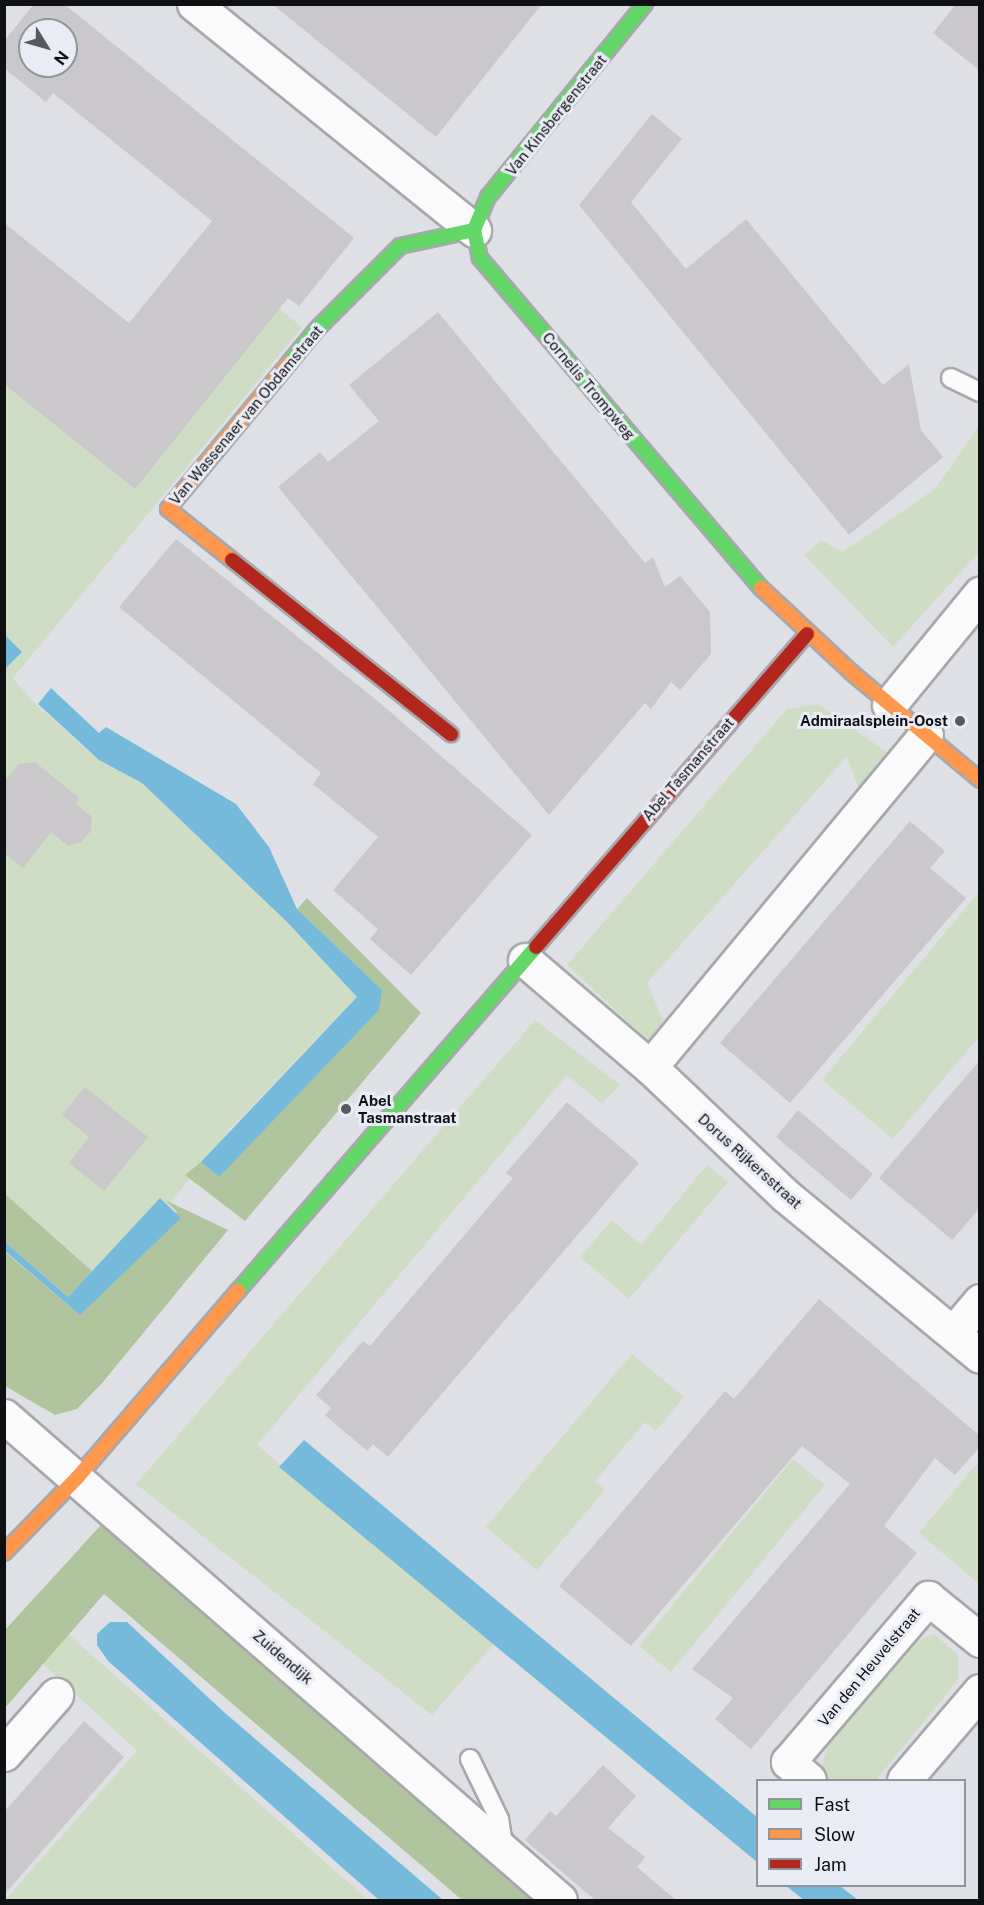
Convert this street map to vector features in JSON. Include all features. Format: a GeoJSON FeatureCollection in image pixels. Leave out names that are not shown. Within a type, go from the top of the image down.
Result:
{"type":"FeatureCollection","features":[{"type":"Feature","properties":{"kind":"street"},"geometry":{"type":"LineString","coordinates":[[194,4],[474,230]]}},
{"type":"Feature","properties":{"kind":"street","name":"Van Kinsbergenstraat"},"geometry":{"type":"LineString","coordinates":[[474,230],[488,197],[645,4]]}},
{"type":"Feature","properties":{"kind":"street","name":"Cornelis Trompweg"},"geometry":{"type":"LineString","coordinates":[[474,230],[480,258],[770,598],[807,634],[980,780]]}},
{"type":"Feature","properties":{"kind":"street","name":"Van Wassenaer van Obdamstraat"},"geometry":{"type":"LineString","coordinates":[[451,734],[168,509],[318,328],[400,246],[474,230]]}},
{"type":"Feature","properties":{"kind":"street"},"geometry":{"type":"LineString","coordinates":[[889,705],[979,597]]}},
{"type":"Feature","properties":{"kind":"street","name":"Abel Tasmanstraat"},"geometry":{"type":"LineString","coordinates":[[4,1553],[77,1478],[807,634]]}},
{"type":"Feature","properties":{"kind":"street"},"geometry":{"type":"LineString","coordinates":[[650,1067],[926,735]]}},
{"type":"Feature","properties":{"kind":"street","name":"Dorus Rijkersstraat"},"geometry":{"type":"LineString","coordinates":[[525,960],[650,1067],[755,1169],[980,1356]]}},
{"type":"Feature","properties":{"kind":"street"},"geometry":{"type":"LineString","coordinates":[[952,1333],[980,1301]]}},
{"type":"Feature","properties":{"kind":"street","name":"Zuidendijk"},"geometry":{"type":"LineString","coordinates":[[4,1416],[560,1900]]}},
{"type":"Feature","properties":{"kind":"street","name":"Van den Heuvelstraat"},"geometry":{"type":"LineString","coordinates":[[808,1779],[788,1762],[928,1598],[978,1636]]}},
{"type":"Feature","properties":{"kind":"street"},"geometry":{"type":"LineString","coordinates":[[905,1779],[980,1691]]}},
{"type":"Feature","properties":{"kind":"street"},"geometry":{"type":"LineString","coordinates":[[4,1754],[56,1695]]}},
{"type":"Feature","properties":{"kind":"lane"},"geometry":{"type":"LineString","coordinates":[[951,378],[980,392]]}},
{"type":"Feature","properties":{"kind":"lane"},"geometry":{"type":"LineString","coordinates":[[470,1759],[499,1819],[505,1853]]}},
{"type":"Feature","properties":{"kind":"green space"},"geometry":{"type":"Polygon","coordinates":[[[5,223],[128,325],[196,241],[302,327],[13,678],[36,705],[99,760],[142,783],[288,923],[357,997],[231,1128],[168,1205],[160,1198],[92,1271],[5,1194],[4,668],[22,652],[4,635],[5,223]]]}},
{"type":"Feature","properties":{"kind":"green space"},"geometry":{"type":"Polygon","coordinates":[[[979,426],[979,552],[893,647],[804,555],[821,540],[843,552],[935,489],[979,426]]]}},
{"type":"Feature","properties":{"kind":"green space"},"geometry":{"type":"Polygon","coordinates":[[[818,704],[895,758],[862,800],[847,756],[647,983],[666,1027],[653,1045],[567,965],[787,709],[818,704]]]}},
{"type":"Feature","properties":{"kind":"green space"},"geometry":{"type":"Polygon","coordinates":[[[979,892],[979,1037],[893,1139],[822,1080],[979,892]]]}},
{"type":"Feature","properties":{"kind":"green space"},"geometry":{"type":"Polygon","coordinates":[[[307,898],[421,1013],[245,1221],[185,1175],[201,1162],[219,1177],[381,990],[297,909],[307,898]]]}},
{"type":"Feature","properties":{"kind":"green space"},"geometry":{"type":"Polygon","coordinates":[[[535,1020],[620,1085],[602,1104],[567,1075],[257,1445],[494,1644],[432,1715],[136,1484],[535,1020]]]}},
{"type":"Feature","properties":{"kind":"green space"},"geometry":{"type":"Polygon","coordinates":[[[707,1165],[728,1182],[629,1299],[580,1257],[612,1220],[641,1245],[707,1165]]]}},
{"type":"Feature","properties":{"kind":"green space"},"geometry":{"type":"Polygon","coordinates":[[[5,1194],[92,1271],[68,1297],[5,1242],[5,1194]]]}},
{"type":"Feature","properties":{"kind":"green space"},"geometry":{"type":"Polygon","coordinates":[[[165,1200],[228,1230],[103,1382],[77,1409],[55,1415],[5,1386],[4,1251],[80,1315],[177,1212],[165,1200]]]}},
{"type":"Feature","properties":{"kind":"green space"},"geometry":{"type":"Polygon","coordinates":[[[632,1354],[684,1397],[656,1431],[645,1422],[595,1481],[605,1490],[537,1570],[486,1527],[632,1354]]]}},
{"type":"Feature","properties":{"kind":"green space"},"geometry":{"type":"Polygon","coordinates":[[[793,1459],[825,1485],[671,1672],[639,1646],[793,1459]]]}},
{"type":"Feature","properties":{"kind":"green space"},"geometry":{"type":"Polygon","coordinates":[[[979,1461],[980,1581],[978,1583],[919,1533],[979,1461]]]}},
{"type":"Feature","properties":{"kind":"green space"},"geometry":{"type":"Polygon","coordinates":[[[101,1525],[538,1900],[462,1900],[104,1594],[5,1708],[5,1630],[101,1525]]]}},
{"type":"Feature","properties":{"kind":"green space"},"geometry":{"type":"Polygon","coordinates":[[[68,1634],[368,1900],[5,1900],[137,1751],[43,1664],[68,1634]]]}},
{"type":"Feature","properties":{"kind":"green space"},"geometry":{"type":"Polygon","coordinates":[[[934,1634],[958,1655],[958,1680],[877,1779],[828,1779],[820,1773],[827,1748],[911,1644],[934,1634]]]}},
{"type":"Feature","properties":{"kind":"water"},"geometry":{"type":"Polygon","coordinates":[[[5,635],[22,652],[5,669],[4,668],[5,635]]]}},
{"type":"Feature","properties":{"kind":"water"},"geometry":{"type":"Polygon","coordinates":[[[51,688],[99,733],[106,727],[236,804],[269,847],[297,909],[382,990],[379,1010],[219,1177],[201,1162],[357,997],[288,923],[142,783],[99,760],[38,704],[51,688]]]}},
{"type":"Feature","properties":{"kind":"water"},"geometry":{"type":"Polygon","coordinates":[[[160,1198],[181,1218],[80,1315],[5,1251],[5,1242],[68,1297],[160,1198]]]}},
{"type":"Feature","properties":{"kind":"water"},"geometry":{"type":"Polygon","coordinates":[[[304,1440],[756,1816],[756,1861],[279,1467],[304,1440]]]}},
{"type":"Feature","properties":{"kind":"water"},"geometry":{"type":"Polygon","coordinates":[[[110,1622],[127,1622],[225,1713],[443,1900],[379,1900],[108,1661],[97,1645],[97,1634],[110,1622]]]}},
{"type":"Feature","properties":{"kind":"water"},"geometry":{"type":"Polygon","coordinates":[[[787,1887],[841,1887],[858,1900],[804,1900],[787,1887]]]}},
{"type":"Feature","properties":{"kind":"building"},"geometry":{"type":"Polygon","coordinates":[[[34,4],[64,4],[354,238],[299,306],[288,298],[135,489],[4,384],[4,223],[129,323],[212,221],[53,93],[46,102],[4,68],[4,41],[18,24],[18,78],[78,78],[78,18],[23,18],[34,4]]]}},
{"type":"Feature","properties":{"kind":"building"},"geometry":{"type":"Polygon","coordinates":[[[272,4],[542,4],[436,137],[272,4]]]}},
{"type":"Feature","properties":{"kind":"building"},"geometry":{"type":"Polygon","coordinates":[[[956,4],[980,4],[980,71],[933,33],[956,4]]]}},
{"type":"Feature","properties":{"kind":"building"},"geometry":{"type":"Polygon","coordinates":[[[652,114],[682,139],[631,202],[686,269],[746,219],[883,385],[909,364],[921,430],[943,457],[849,535],[579,205],[652,114]]]}},
{"type":"Feature","properties":{"kind":"building"},"geometry":{"type":"Polygon","coordinates":[[[438,312],[645,563],[653,557],[665,587],[680,576],[710,612],[711,654],[680,690],[671,682],[651,709],[645,703],[549,815],[278,487],[320,452],[328,462],[379,421],[349,385],[438,312]]]}},
{"type":"Feature","properties":{"kind":"building"},"geometry":{"type":"Polygon","coordinates":[[[176,539],[380,703],[532,835],[411,975],[370,939],[378,929],[333,890],[378,837],[313,784],[321,773],[119,607],[176,539]]]}},
{"type":"Feature","properties":{"kind":"building"},"geometry":{"type":"Polygon","coordinates":[[[35,762],[79,798],[75,803],[92,817],[91,831],[81,842],[68,846],[51,832],[23,868],[4,853],[4,782],[19,764],[35,762]]]}},
{"type":"Feature","properties":{"kind":"building"},"geometry":{"type":"Polygon","coordinates":[[[910,821],[945,851],[930,868],[966,898],[790,1103],[720,1043],[910,821]]]}},
{"type":"Feature","properties":{"kind":"building"},"geometry":{"type":"Polygon","coordinates":[[[980,1060],[980,1208],[952,1240],[879,1178],[980,1060]]]}},
{"type":"Feature","properties":{"kind":"building"},"geometry":{"type":"Polygon","coordinates":[[[85,1087],[148,1137],[104,1191],[69,1163],[89,1137],[62,1115],[85,1087]]]}},
{"type":"Feature","properties":{"kind":"building"},"geometry":{"type":"Polygon","coordinates":[[[567,1102],[639,1163],[388,1457],[373,1444],[367,1451],[325,1415],[331,1408],[316,1395],[363,1341],[370,1346],[513,1178],[506,1173],[567,1102]]]}},
{"type":"Feature","properties":{"kind":"building"},"geometry":{"type":"Polygon","coordinates":[[[798,1110],[873,1174],[851,1200],[776,1137],[798,1110]]]}},
{"type":"Feature","properties":{"kind":"building"},"geometry":{"type":"Polygon","coordinates":[[[819,1299],[980,1436],[980,1447],[955,1475],[935,1458],[884,1526],[917,1553],[751,1749],[715,1719],[733,1698],[692,1669],[850,1484],[802,1446],[631,1646],[559,1586],[725,1391],[734,1399],[819,1299]]]}},
{"type":"Feature","properties":{"kind":"building"},"geometry":{"type":"Polygon","coordinates":[[[84,1721],[124,1757],[4,1895],[4,1812],[84,1721]]]}},
{"type":"Feature","properties":{"kind":"building"},"geometry":{"type":"Polygon","coordinates":[[[603,1765],[636,1796],[608,1828],[645,1857],[637,1867],[676,1900],[595,1900],[525,1840],[550,1811],[556,1816],[603,1765]]]}},
{"type":"Feature","properties":{"kind":"traffic: fast"},"geometry":{"type":"LineString","coordinates":[[474,230],[488,197],[645,4]]}},
{"type":"Feature","properties":{"kind":"traffic: fast"},"geometry":{"type":"LineString","coordinates":[[474,230],[480,258],[761,588]]}},
{"type":"Feature","properties":{"kind":"traffic: fast"},"geometry":{"type":"LineString","coordinates":[[289,363],[318,328],[400,246],[474,230]]}},
{"type":"Feature","properties":{"kind":"traffic: fast"},"geometry":{"type":"LineString","coordinates":[[238,1291],[536,947]]}},
{"type":"Feature","properties":{"kind":"traffic: slow"},"geometry":{"type":"LineString","coordinates":[[232,560],[168,509],[289,363]]}},
{"type":"Feature","properties":{"kind":"traffic: slow"},"geometry":{"type":"LineString","coordinates":[[761,588],[851,672],[980,780]]}},
{"type":"Feature","properties":{"kind":"traffic: slow"},"geometry":{"type":"LineString","coordinates":[[4,1553],[77,1478],[238,1291]]}},
{"type":"Feature","properties":{"kind":"traffic: jam"},"geometry":{"type":"LineString","coordinates":[[232,560],[451,734]]}},
{"type":"Feature","properties":{"kind":"traffic: jam"},"geometry":{"type":"LineString","coordinates":[[536,947],[807,634]]}},
{"type":"Feature","properties":{"kind":"place","name":"Admiraalsplein-Oost"},"geometry":{"type":"Point","coordinates":[960,721]}},
{"type":"Feature","properties":{"kind":"place","name":"Abel Tasmanstraat"},"geometry":{"type":"Point","coordinates":[346,1109]}}]}
